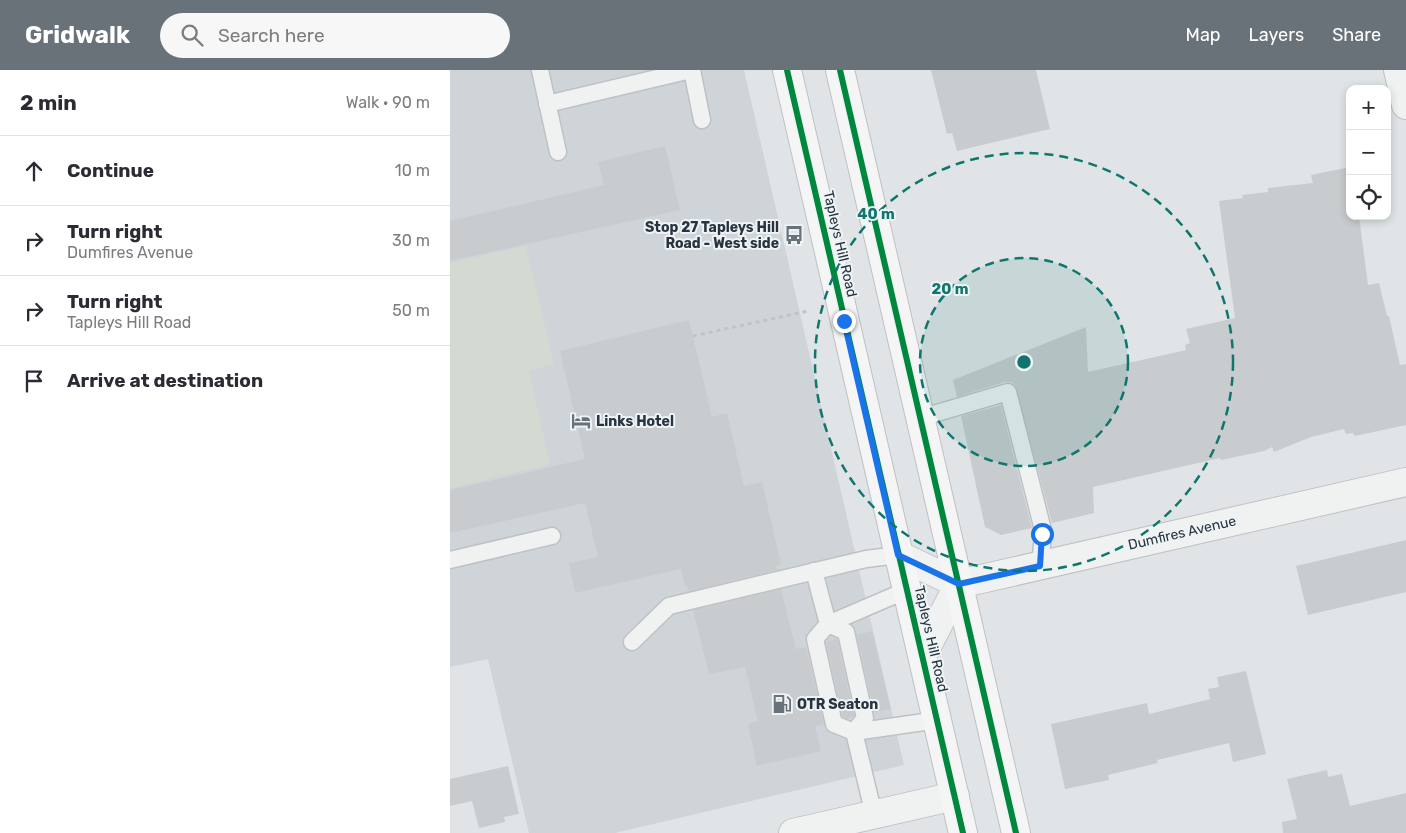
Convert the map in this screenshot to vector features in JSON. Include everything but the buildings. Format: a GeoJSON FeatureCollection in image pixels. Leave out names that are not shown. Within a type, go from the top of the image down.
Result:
{"type":"FeatureCollection","features":[{"type":"Feature","properties":{"kind":"main road","name":"Tapleys Hill Road"},"geometry":{"type":"LineString","coordinates":[[788,70],[963,833]]}},
{"type":"Feature","properties":{"kind":"main road"},"geometry":{"type":"LineString","coordinates":[[840,70],[1016,833]]}},
{"type":"Feature","properties":{"kind":"street"},"geometry":{"type":"LineString","coordinates":[[1398,70],[1406,105]]}},
{"type":"Feature","properties":{"kind":"street","name":"Dumfires Avenue"},"geometry":{"type":"LineString","coordinates":[[959,584],[1406,482]]}},
{"type":"Feature","properties":{"kind":"street"},"geometry":{"type":"LineString","coordinates":[[898,555],[959,584],[923,654]]}},
{"type":"Feature","properties":{"kind":"street"},"geometry":{"type":"LineString","coordinates":[[793,833],[955,796]]}},
{"type":"Feature","properties":{"kind":"lane"},"geometry":{"type":"LineString","coordinates":[[540,70],[558,152]]}},
{"type":"Feature","properties":{"kind":"lane"},"geometry":{"type":"LineString","coordinates":[[547,104],[692,70],[702,120]]}},
{"type":"Feature","properties":{"kind":"lane"},"geometry":{"type":"LineString","coordinates":[[920,418],[1008,392],[1042,526],[1040,566]]}},
{"type":"Feature","properties":{"kind":"lane"},"geometry":{"type":"LineString","coordinates":[[450,560],[552,536]]}},
{"type":"Feature","properties":{"kind":"lane"},"geometry":{"type":"LineString","coordinates":[[632,642],[669,606],[866,559],[898,555]]}},
{"type":"Feature","properties":{"kind":"lane"},"geometry":{"type":"LineString","coordinates":[[814,571],[828,624]]}},
{"type":"Feature","properties":{"kind":"lane"},"geometry":{"type":"LineString","coordinates":[[907,590],[828,624],[815,639],[834,724],[854,732],[938,720]]}},
{"type":"Feature","properties":{"kind":"lane"},"geometry":{"type":"LineString","coordinates":[[828,624],[846,632],[865,718],[854,732]]}},
{"type":"Feature","properties":{"kind":"lane"},"geometry":{"type":"LineString","coordinates":[[854,732],[874,815]]}},
{"type":"Feature","properties":{"kind":"path"},"geometry":{"type":"LineString","coordinates":[[693,336],[808,310]]}},
{"type":"Feature","properties":{"kind":"shaded area"},"geometry":{"type":"Polygon","coordinates":[[[450,70],[744,70],[904,765],[615,833],[529,833],[488,659],[450,667],[450,70]]]}},
{"type":"Feature","properties":{"kind":"shaded area"},"geometry":{"type":"Polygon","coordinates":[[[526,246],[554,364],[529,371],[550,464],[450,488],[450,263],[526,246]]]}},
{"type":"Feature","properties":{"kind":"cycle path"},"geometry":{"type":"LineString","coordinates":[[787,70],[963,833]]}},
{"type":"Feature","properties":{"kind":"cycle path"},"geometry":{"type":"LineString","coordinates":[[840,70],[1016,833]]}},
{"type":"Feature","properties":{"kind":"place","name":"Stop 27 Tapleys Hill Road - West side"},"geometry":{"type":"Point","coordinates":[794,235]}},
{"type":"Feature","properties":{"kind":"place","name":"Links Hotel"},"geometry":{"type":"Point","coordinates":[581,421]}},
{"type":"Feature","properties":{"kind":"place","name":"OTR Seaton"},"geometry":{"type":"Point","coordinates":[782,704]}},
{"type":"Feature","properties":{"kind":"route"},"geometry":{"type":"LineString","coordinates":[[844,321],[898,555],[959,584],[1040,566],[1042,534]]}}]}
